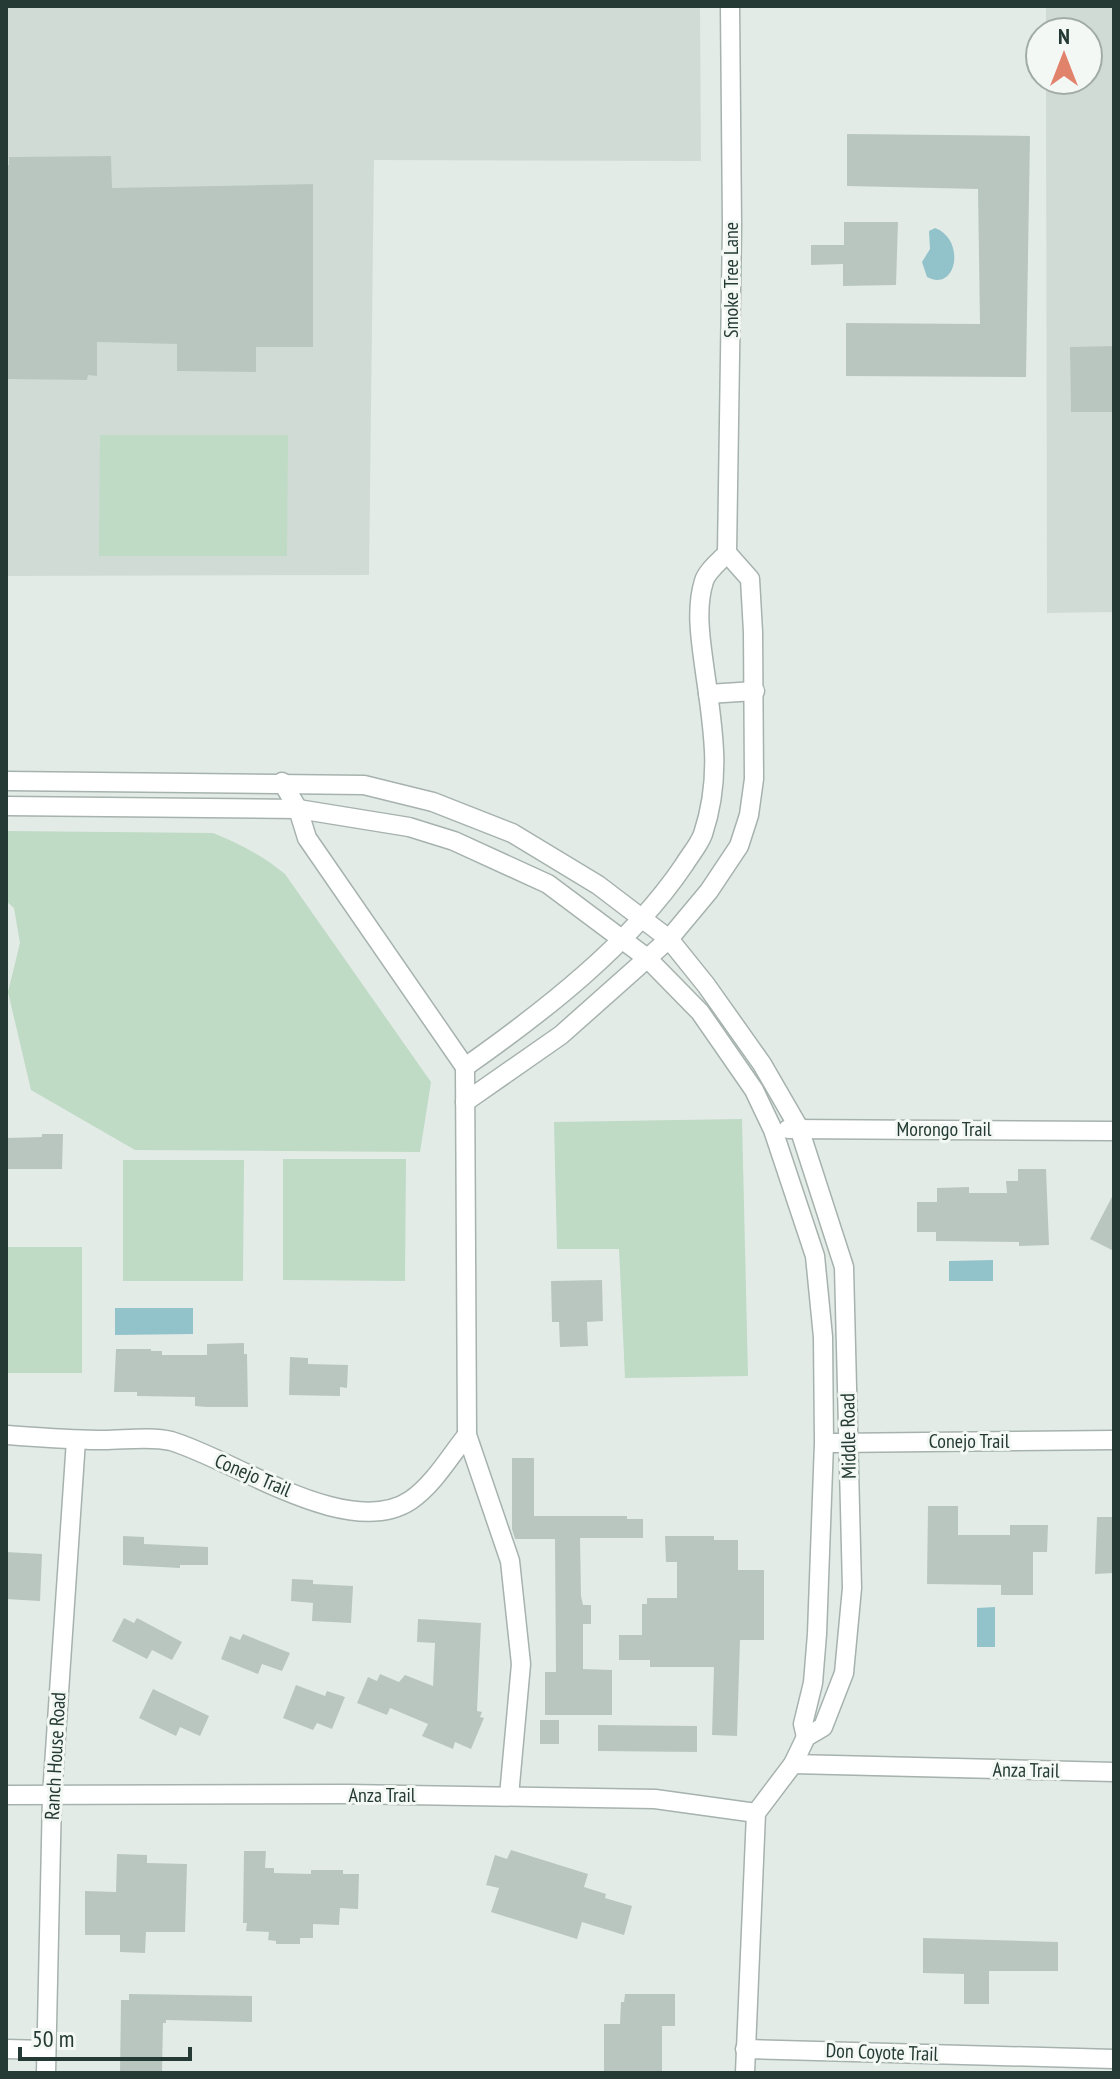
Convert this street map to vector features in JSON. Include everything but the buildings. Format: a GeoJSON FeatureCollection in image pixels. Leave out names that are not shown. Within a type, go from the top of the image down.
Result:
{"type":"FeatureCollection","features":[{"type":"Feature","properties":{"kind":"street","name":"Smoke Tree Lane"},"geometry":{"type":"LineString","coordinates":[[727,553],[731,281],[730,6]]}},
{"type":"Feature","properties":{"kind":"street"},"geometry":{"type":"LineString","coordinates":[[465,1067],[538,1014],[642,918],[671,884],[701,839],[716,772],[699,627],[704,578],[727,553],[750,579],[755,691],[754,779],[749,815],[739,846],[709,891],[669,939],[561,1035],[465,1102]]}},
{"type":"Feature","properties":{"kind":"street"},"geometry":{"type":"LineString","coordinates":[[708,694],[755,691]]}},
{"type":"Feature","properties":{"kind":"street","name":"Middle Road"},"geometry":{"type":"LineString","coordinates":[[6,781],[364,785],[433,802],[512,833],[598,885],[669,939],[706,985],[762,1064],[799,1128],[844,1267],[852,1588],[844,1673],[823,1727],[806,1737],[793,1764],[756,1813]]}},
{"type":"Feature","properties":{"kind":"street"},"geometry":{"type":"LineString","coordinates":[[282,782],[298,809],[307,838],[465,1067],[467,1435],[510,1561],[521,1664],[509,1796]]}},
{"type":"Feature","properties":{"kind":"street","name":"Middle Road"},"geometry":{"type":"LineString","coordinates":[[6,806],[298,809],[409,827],[454,841],[548,884],[647,958],[700,1012],[754,1090],[773,1130],[815,1256],[823,1337],[824,1443],[817,1634],[813,1683],[803,1724],[806,1737]]}},
{"type":"Feature","properties":{"kind":"street","name":"Morongo Trail"},"geometry":{"type":"LineString","coordinates":[[773,1130],[1114,1131]]}},
{"type":"Feature","properties":{"kind":"street","name":"Conejo Trail"},"geometry":{"type":"LineString","coordinates":[[6,1435],[76,1440],[168,1441],[331,1508],[375,1512],[395,1509],[413,1498],[467,1435]]}},
{"type":"Feature","properties":{"kind":"street","name":"Ranch House Road"},"geometry":{"type":"LineString","coordinates":[[46,2073],[52,1796],[76,1440]]}},
{"type":"Feature","properties":{"kind":"street","name":"Conejo Trail"},"geometry":{"type":"LineString","coordinates":[[824,1443],[1114,1440]]}},
{"type":"Feature","properties":{"kind":"street","name":"Anza Trail"},"geometry":{"type":"LineString","coordinates":[[793,1764],[1114,1772]]}},
{"type":"Feature","properties":{"kind":"street","name":"Anza Trail"},"geometry":{"type":"LineString","coordinates":[[6,1795],[655,1799],[756,1813]]}},
{"type":"Feature","properties":{"kind":"street"},"geometry":{"type":"LineString","coordinates":[[745,2073],[756,1813]]}},
{"type":"Feature","properties":{"kind":"street"},"geometry":{"type":"LineString","coordinates":[[6,2049],[46,2050]]}},
{"type":"Feature","properties":{"kind":"street","name":"Don Coyote Trail"},"geometry":{"type":"LineString","coordinates":[[745,2049],[1114,2059]]}},
{"type":"Feature","properties":{"kind":"shaded area"},"geometry":{"type":"Polygon","coordinates":[[[6,6],[700,6],[701,161],[374,160],[369,575],[6,576],[6,6]]]}},
{"type":"Feature","properties":{"kind":"shaded area"},"geometry":{"type":"Polygon","coordinates":[[[1046,6],[1114,6],[1114,612],[1047,613],[1046,96],[1104,96],[1104,16],[1046,16],[1046,6]]]}},
{"type":"Feature","properties":{"kind":"green space"},"geometry":{"type":"Polygon","coordinates":[[[100,435],[288,435],[287,556],[99,556],[100,435]]]}},
{"type":"Feature","properties":{"kind":"green space"},"geometry":{"type":"Polygon","coordinates":[[[6,831],[213,833],[250,850],[276,867],[285,874],[431,1082],[420,1152],[135,1150],[31,1090],[8,992],[20,943],[14,908],[6,901],[6,831]]]}},
{"type":"Feature","properties":{"kind":"green space"},"geometry":{"type":"Polygon","coordinates":[[[742,1119],[748,1376],[625,1378],[619,1249],[557,1249],[554,1122],[742,1119]]]}},
{"type":"Feature","properties":{"kind":"green space"},"geometry":{"type":"Polygon","coordinates":[[[283,1159],[406,1159],[405,1281],[283,1280],[283,1159]]]}},
{"type":"Feature","properties":{"kind":"green space"},"geometry":{"type":"Polygon","coordinates":[[[123,1160],[244,1160],[243,1281],[123,1281],[123,1160]]]}},
{"type":"Feature","properties":{"kind":"green space"},"geometry":{"type":"Polygon","coordinates":[[[6,1247],[82,1247],[82,1373],[6,1373],[6,1247]]]}},
{"type":"Feature","properties":{"kind":"water"},"geometry":{"type":"Polygon","coordinates":[[[935,228],[945,234],[954,253],[951,271],[945,278],[937,280],[927,277],[922,262],[930,249],[929,231],[935,228]]]}},
{"type":"Feature","properties":{"kind":"water"},"geometry":{"type":"Polygon","coordinates":[[[993,1260],[993,1281],[949,1281],[949,1261],[993,1260]]]}},
{"type":"Feature","properties":{"kind":"water"},"geometry":{"type":"Polygon","coordinates":[[[115,1308],[193,1308],[193,1334],[115,1335],[115,1308]]]}},
{"type":"Feature","properties":{"kind":"water"},"geometry":{"type":"Polygon","coordinates":[[[995,1607],[995,1647],[977,1647],[977,1608],[995,1607]]]}}]}
